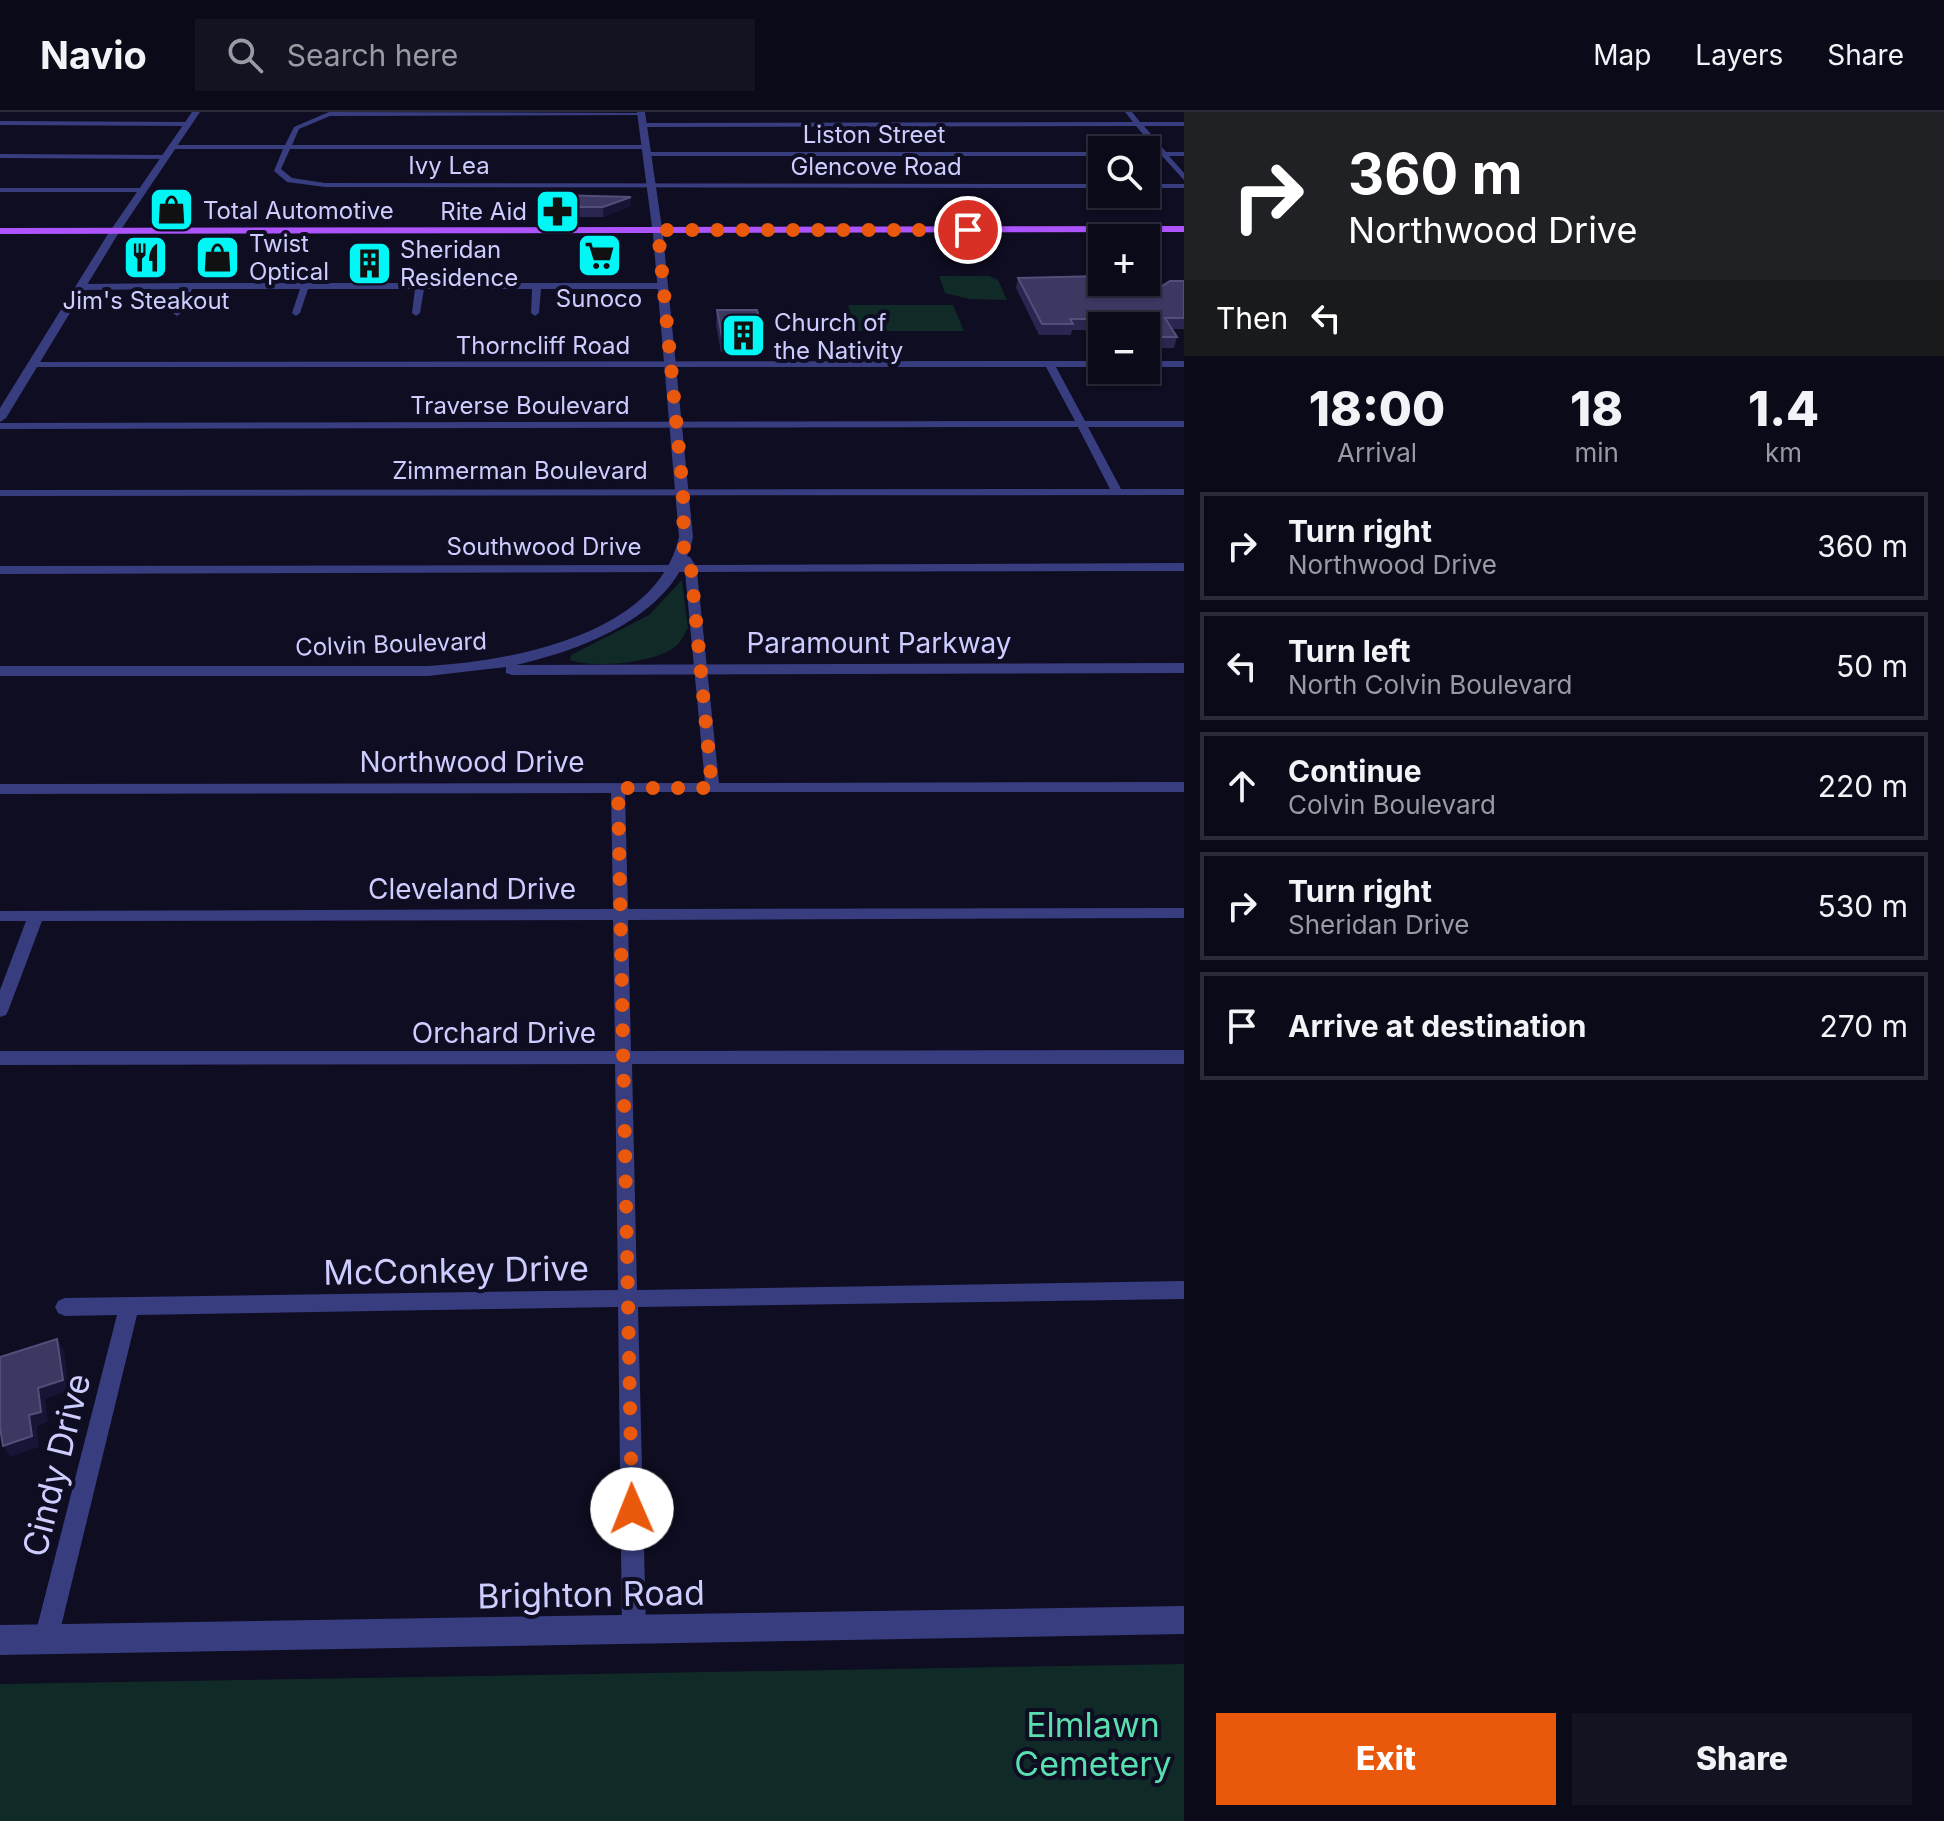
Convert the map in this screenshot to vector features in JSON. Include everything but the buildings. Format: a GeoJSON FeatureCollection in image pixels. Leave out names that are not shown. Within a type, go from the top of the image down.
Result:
{"type":"FeatureCollection","features":[{"type":"Feature","properties":{"kind":"main road"},"geometry":{"type":"LineString","coordinates":[[1160,235],[1184,229]]}},
{"type":"Feature","properties":{"kind":"main road"},"geometry":{"type":"LineString","coordinates":[[0,231],[114,235]]}},
{"type":"Feature","properties":{"kind":"main road"},"geometry":{"type":"LineString","coordinates":[[1017,234],[1088,238]]}},
{"type":"Feature","properties":{"kind":"main road"},"geometry":{"type":"LineString","coordinates":[[0,237],[1164,234],[1184,239]]}},
{"type":"Feature","properties":{"kind":"street"},"geometry":{"type":"LineString","coordinates":[[0,418],[142,190],[196,112]]}},
{"type":"Feature","properties":{"kind":"street"},"geometry":{"type":"LineString","coordinates":[[287,147],[299,125],[338,113],[641,112],[658,235],[677,425],[683,492],[684,563],[701,669],[712,788]]}},
{"type":"Feature","properties":{"kind":"street"},"geometry":{"type":"LineString","coordinates":[[1128,112],[1184,178]]}},
{"type":"Feature","properties":{"kind":"street"},"geometry":{"type":"LineString","coordinates":[[0,123],[188,124]]}},
{"type":"Feature","properties":{"kind":"street"},"geometry":{"type":"LineString","coordinates":[[643,125],[1184,124]]}},
{"type":"Feature","properties":{"kind":"street","name":"Liston Street"},"geometry":{"type":"LineString","coordinates":[[173,147],[1088,154]]}},
{"type":"Feature","properties":{"kind":"street","name":"Ivy Lea"},"geometry":{"type":"LineString","coordinates":[[287,147],[278,172],[290,180],[315,185],[651,186]]}},
{"type":"Feature","properties":{"kind":"street"},"geometry":{"type":"LineString","coordinates":[[1160,154],[1184,154]]}},
{"type":"Feature","properties":{"kind":"street"},"geometry":{"type":"LineString","coordinates":[[0,156],[166,157]]}},
{"type":"Feature","properties":{"kind":"street","name":"Glencove Road"},"geometry":{"type":"LineString","coordinates":[[651,186],[1088,186]]}},
{"type":"Feature","properties":{"kind":"street"},"geometry":{"type":"LineString","coordinates":[[1160,186],[1184,186]]}},
{"type":"Feature","properties":{"kind":"street"},"geometry":{"type":"LineString","coordinates":[[0,190],[142,190]]}},
{"type":"Feature","properties":{"kind":"street"},"geometry":{"type":"LineString","coordinates":[[177,313],[189,286]]}},
{"type":"Feature","properties":{"kind":"street"},"geometry":{"type":"LineString","coordinates":[[296,313],[305,286]]}},
{"type":"Feature","properties":{"kind":"street"},"geometry":{"type":"LineString","coordinates":[[416,313],[420,286]]}},
{"type":"Feature","properties":{"kind":"street"},"geometry":{"type":"LineString","coordinates":[[535,313],[537,286]]}},
{"type":"Feature","properties":{"kind":"street"},"geometry":{"type":"LineString","coordinates":[[81,287],[663,286]]}},
{"type":"Feature","properties":{"kind":"street","name":"Thorncliff Road"},"geometry":{"type":"LineString","coordinates":[[33,365],[1088,364]]}},
{"type":"Feature","properties":{"kind":"street"},"geometry":{"type":"LineString","coordinates":[[1160,364],[1184,364]]}},
{"type":"Feature","properties":{"kind":"street"},"geometry":{"type":"LineString","coordinates":[[1050,365],[1117,492]]}},
{"type":"Feature","properties":{"kind":"street","name":"Traverse Boulevard"},"geometry":{"type":"LineString","coordinates":[[0,426],[1184,424]]}},
{"type":"Feature","properties":{"kind":"street","name":"Zimmerman Boulevard"},"geometry":{"type":"LineString","coordinates":[[0,493],[1184,492]]}},
{"type":"Feature","properties":{"kind":"street","name":"Southwood Drive"},"geometry":{"type":"LineString","coordinates":[[0,570],[684,563],[1184,567]]}},
{"type":"Feature","properties":{"kind":"street","name":"Colvin Boulevard"},"geometry":{"type":"LineString","coordinates":[[0,671],[456,670],[559,651],[604,631],[659,591],[684,563]]}},
{"type":"Feature","properties":{"kind":"street"},"geometry":{"type":"LineString","coordinates":[[559,651],[560,661],[575,670]]}},
{"type":"Feature","properties":{"kind":"street","name":"Paramount Parkway"},"geometry":{"type":"LineString","coordinates":[[456,670],[1184,668]]}},
{"type":"Feature","properties":{"kind":"street","name":"Northwood Drive"},"geometry":{"type":"LineString","coordinates":[[0,789],[1184,787]]}},
{"type":"Feature","properties":{"kind":"street"},"geometry":{"type":"LineString","coordinates":[[618,788],[623,915],[634,1629]]}},
{"type":"Feature","properties":{"kind":"street","name":"Cleveland Drive"},"geometry":{"type":"LineString","coordinates":[[0,916],[1184,913]]}},
{"type":"Feature","properties":{"kind":"street"},"geometry":{"type":"LineString","coordinates":[[0,1011],[36,916]]}},
{"type":"Feature","properties":{"kind":"street","name":"Orchard Drive"},"geometry":{"type":"LineString","coordinates":[[8,1059],[1184,1057]]}},
{"type":"Feature","properties":{"kind":"street","name":"McConkey Drive"},"geometry":{"type":"LineString","coordinates":[[65,1307],[1184,1290]]}},
{"type":"Feature","properties":{"kind":"street","name":"Cindy Drive"},"geometry":{"type":"LineString","coordinates":[[46,1639],[129,1307]]}},
{"type":"Feature","properties":{"kind":"street","name":"Brighton Road"},"geometry":{"type":"LineString","coordinates":[[0,1640],[1184,1620]]}},
{"type":"Feature","properties":{"kind":"green space"},"geometry":{"type":"Polygon","coordinates":[[[939,276],[989,276],[998,280],[1007,300],[969,299],[945,293],[939,276]]]}},
{"type":"Feature","properties":{"kind":"green space"},"geometry":{"type":"Polygon","coordinates":[[[848,305],[953,305],[964,331],[856,331],[848,305]]]}},
{"type":"Feature","properties":{"kind":"green space"},"geometry":{"type":"Polygon","coordinates":[[[682,580],[688,628],[677,645],[656,656],[625,663],[594,664],[570,660],[571,655],[649,615],[682,580]]]}},
{"type":"Feature","properties":{"kind":"green space","name":"Elmlawn Cemetery"},"geometry":{"type":"Polygon","coordinates":[[[1184,1664],[1184,1821],[0,1821],[0,1684],[1184,1664]]]}},
{"type":"Feature","properties":{"kind":"place","name":"Total Automotive"},"geometry":{"type":"Point","coordinates":[172,210]}},
{"type":"Feature","properties":{"kind":"place","name":"Rite Aid"},"geometry":{"type":"Point","coordinates":[558,211]}},
{"type":"Feature","properties":{"kind":"place","name":"Sunoco"},"geometry":{"type":"Point","coordinates":[599,256]}},
{"type":"Feature","properties":{"kind":"place","name":"Twist Optical"},"geometry":{"type":"Point","coordinates":[218,257]}},
{"type":"Feature","properties":{"kind":"place","name":"Jim's Steakout"},"geometry":{"type":"Point","coordinates":[146,258]}},
{"type":"Feature","properties":{"kind":"place","name":"Sheridan Residence"},"geometry":{"type":"Point","coordinates":[369,263]}},
{"type":"Feature","properties":{"kind":"place","name":"Church of the Nativity"},"geometry":{"type":"Point","coordinates":[743,336]}},
{"type":"Feature","properties":{"kind":"route"},"geometry":{"type":"LineString","coordinates":[[632,1509],[623,915],[618,788],[712,788],[691,568],[684,554],[683,492],[658,230],[968,230]]}}]}
